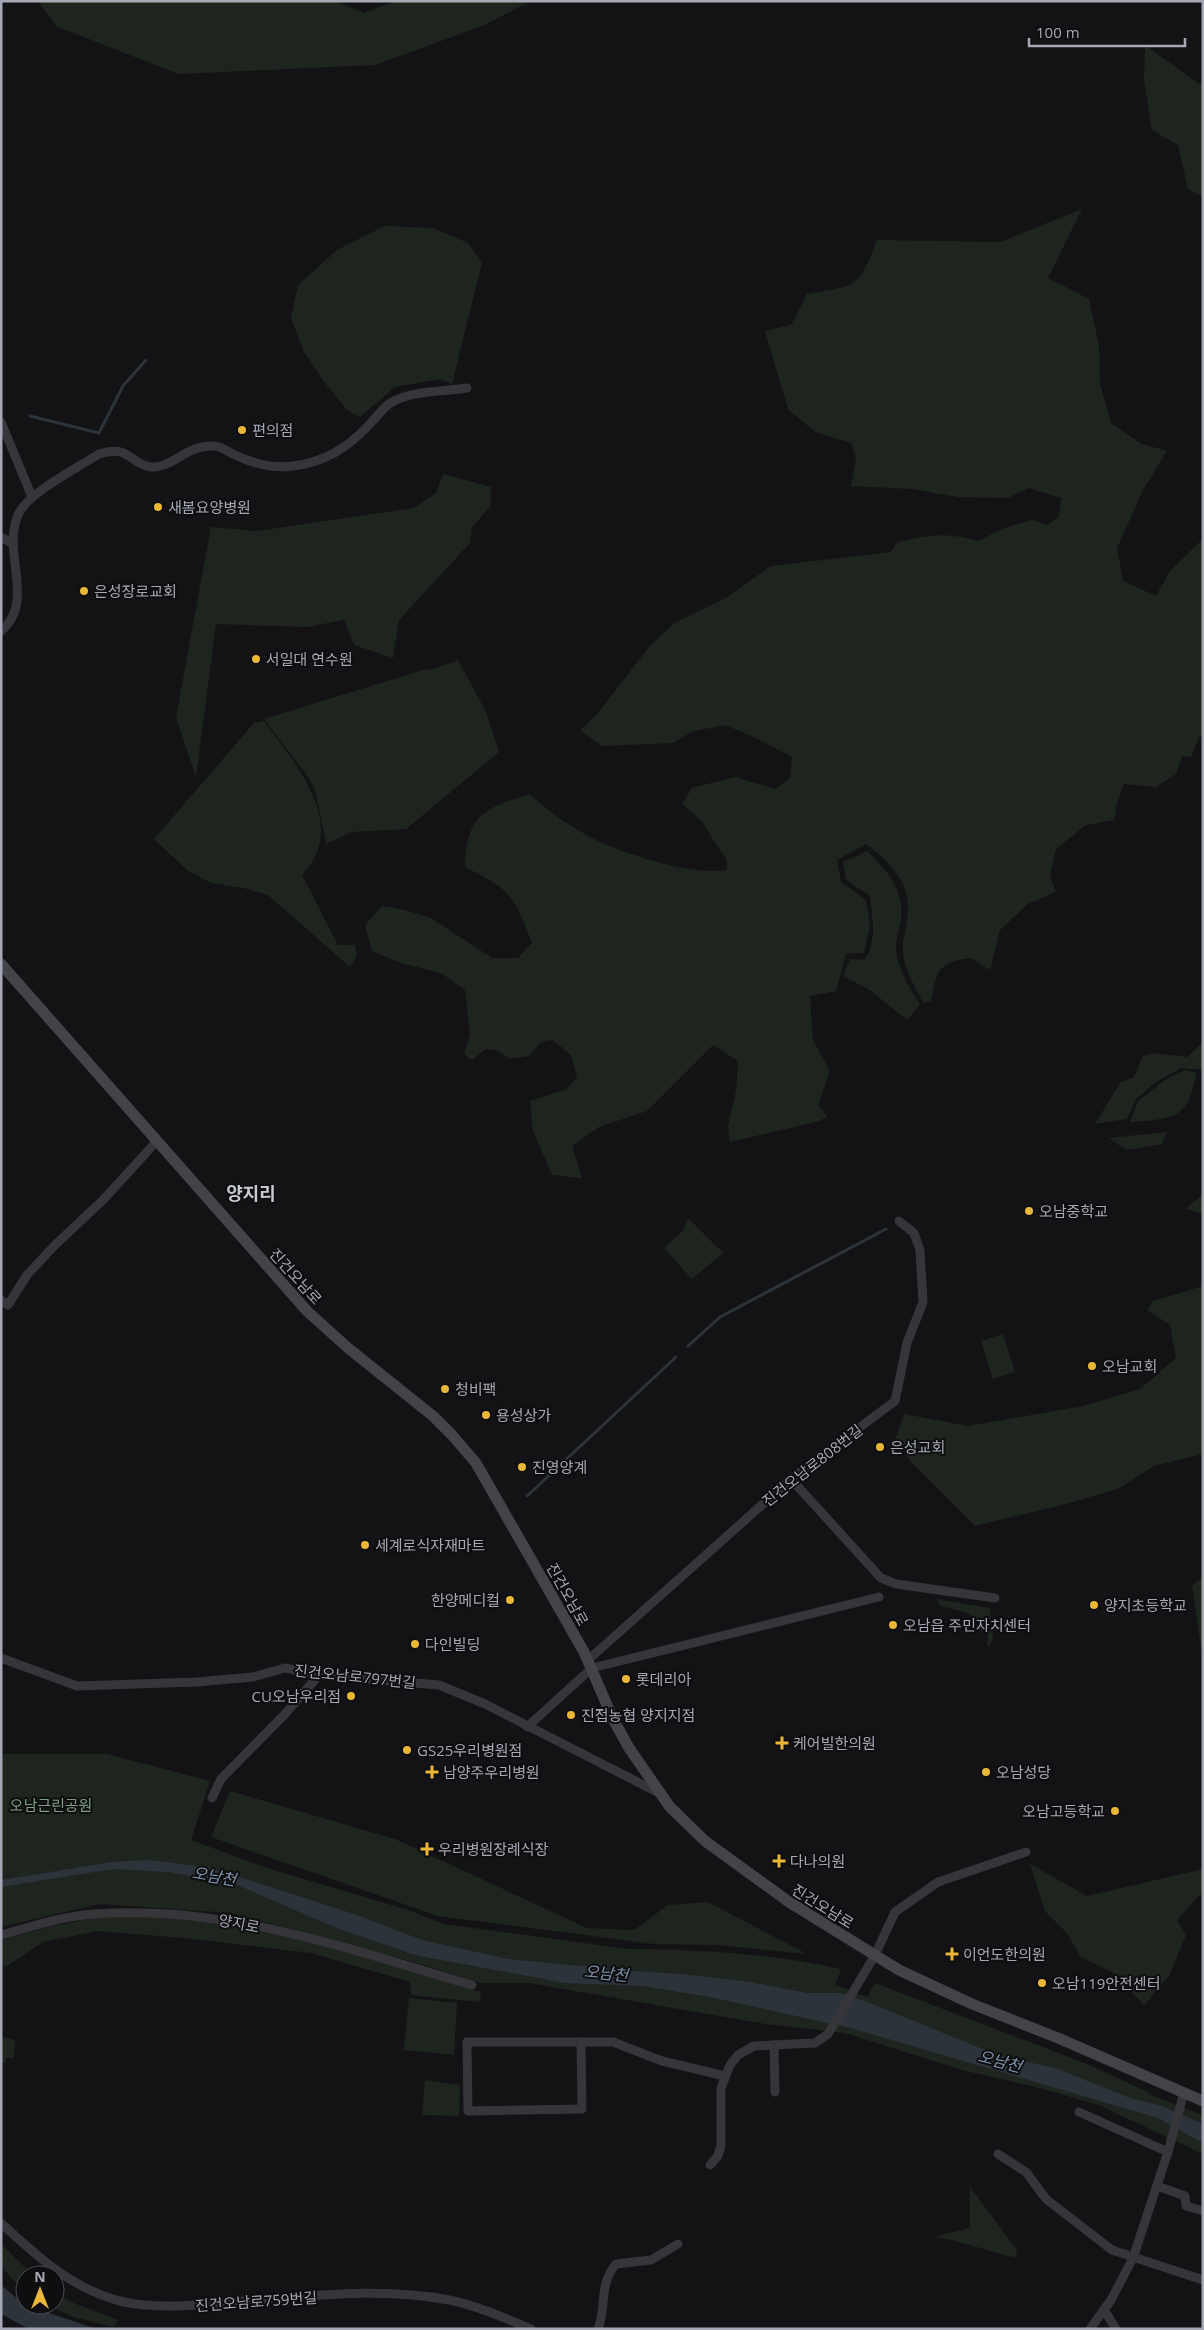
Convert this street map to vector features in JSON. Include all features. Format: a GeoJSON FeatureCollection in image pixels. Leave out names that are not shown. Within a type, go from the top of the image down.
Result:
{"type":"FeatureCollection","features":[{"type":"Feature","properties":{"kind":"main road","name":"진건오남로"},"geometry":{"type":"LineString","coordinates":[[1,964],[307,1311],[348,1348],[416,1402],[452,1435],[476,1463],[590,1664],[613,1719],[629,1748],[670,1807],[705,1841],[751,1877],[899,1970],[972,2004],[1058,2038],[1203,2101]]}},
{"type":"Feature","properties":{"kind":"street"},"geometry":{"type":"LineString","coordinates":[[1,631],[9,624],[17,611],[13,544],[18,515],[32,497],[99,454],[109,451],[129,454],[145,466],[153,467],[162,466],[192,448],[215,446],[266,467],[292,466],[327,458],[354,440],[389,404],[405,397],[467,388]]}},
{"type":"Feature","properties":{"kind":"street"},"geometry":{"type":"LineString","coordinates":[[1,422],[32,497]]}},
{"type":"Feature","properties":{"kind":"street"},"geometry":{"type":"LineString","coordinates":[[1,537],[13,544]]}},
{"type":"Feature","properties":{"kind":"street"},"geometry":{"type":"LineString","coordinates":[[1,1300],[8,1305],[27,1275],[55,1245],[103,1200],[157,1142]]}},
{"type":"Feature","properties":{"kind":"street","name":"진건오남로808번길"},"geometry":{"type":"LineString","coordinates":[[527,1727],[590,1664],[791,1479],[896,1401],[907,1343],[923,1302],[920,1250],[914,1233],[899,1221]]}},
{"type":"Feature","properties":{"kind":"street"},"geometry":{"type":"LineString","coordinates":[[791,1479],[881,1578],[896,1584],[995,1598]]}},
{"type":"Feature","properties":{"kind":"street"},"geometry":{"type":"LineString","coordinates":[[590,1664],[879,1596]]}},
{"type":"Feature","properties":{"kind":"street","name":"진건오남로797번길"},"geometry":{"type":"LineString","coordinates":[[1,1658],[77,1686],[197,1682],[252,1677],[285,1668],[319,1675],[439,1685],[484,1704],[659,1793]]}},
{"type":"Feature","properties":{"kind":"street"},"geometry":{"type":"LineString","coordinates":[[212,1798],[221,1778],[285,1714],[319,1675]]}},
{"type":"Feature","properties":{"kind":"street"},"geometry":{"type":"LineString","coordinates":[[710,2165],[718,2156],[721,2145],[721,2088],[725,2076],[738,2055],[754,2046],[815,2043],[828,2034],[861,1976],[875,1956],[895,1912],[938,1882],[1026,1852]]}},
{"type":"Feature","properties":{"kind":"street","name":"양지로"},"geometry":{"type":"LineString","coordinates":[[1,1935],[58,1920],[92,1914],[173,1913],[222,1919],[285,1931],[472,1985]]}},
{"type":"Feature","properties":{"kind":"street"},"geometry":{"type":"LineString","coordinates":[[581,2042],[582,2109],[468,2111],[468,2042],[581,2042],[613,2042],[662,2061],[725,2076]]}},
{"type":"Feature","properties":{"kind":"street"},"geometry":{"type":"LineString","coordinates":[[774,2045],[775,2092]]}},
{"type":"Feature","properties":{"kind":"street"},"geometry":{"type":"LineString","coordinates":[[1090,2329],[1104,2310],[1133,2258],[1168,2152],[1184,2092]]}},
{"type":"Feature","properties":{"kind":"street"},"geometry":{"type":"LineString","coordinates":[[1078,2112],[1168,2152]]}},
{"type":"Feature","properties":{"kind":"street"},"geometry":{"type":"LineString","coordinates":[[998,2154],[1026,2172],[1046,2199],[1112,2250],[1203,2280]]}},
{"type":"Feature","properties":{"kind":"street"},"geometry":{"type":"LineString","coordinates":[[1157,2186],[1185,2196],[1186,2206],[1203,2211]]}},
{"type":"Feature","properties":{"kind":"street","name":"진건오남로759번길"},"geometry":{"type":"LineString","coordinates":[[1,2223],[43,2262],[70,2280],[124,2302],[178,2306],[356,2294],[403,2295],[449,2300],[486,2310],[531,2329]]}},
{"type":"Feature","properties":{"kind":"street"},"geometry":{"type":"LineString","coordinates":[[598,2329],[602,2298],[608,2274],[616,2264],[651,2260],[678,2244]]}},
{"type":"Feature","properties":{"kind":"street"},"geometry":{"type":"LineString","coordinates":[[1104,2310],[1116,2329]]}},
{"type":"Feature","properties":{"kind":"green space"},"geometry":{"type":"Polygon","coordinates":[[[38,1],[336,1],[364,13],[395,1],[531,1],[482,26],[375,65],[178,74],[56,26],[38,1]]]}},
{"type":"Feature","properties":{"kind":"green space"},"geometry":{"type":"Polygon","coordinates":[[[1145,45],[1198,83],[1203,84],[1203,197],[1188,189],[1178,145],[1152,130],[1144,80],[1145,45]]]}},
{"type":"Feature","properties":{"kind":"green space"},"geometry":{"type":"Polygon","coordinates":[[[1082,209],[1048,278],[1089,299],[1099,346],[1100,384],[1111,423],[1142,444],[1167,451],[1143,490],[1117,548],[1123,581],[1156,596],[1170,571],[1203,539],[1203,735],[1199,737],[1191,757],[1182,756],[1176,774],[1156,787],[1124,784],[1117,803],[1114,820],[1086,825],[1056,849],[1050,876],[1056,892],[1028,904],[1000,930],[990,970],[971,958],[945,965],[935,982],[931,1001],[923,1003],[905,963],[903,943],[908,906],[907,896],[900,878],[881,856],[866,844],[837,860],[841,882],[866,900],[870,926],[864,953],[846,954],[836,991],[810,996],[813,1040],[830,1071],[818,1105],[827,1116],[820,1121],[730,1142],[728,1126],[736,1091],[738,1061],[713,1045],[647,1111],[599,1127],[572,1146],[582,1178],[552,1175],[532,1128],[530,1101],[567,1089],[577,1077],[571,1055],[553,1040],[541,1042],[529,1056],[510,1059],[498,1051],[486,1049],[472,1060],[464,1054],[470,1035],[465,990],[441,973],[401,963],[372,951],[365,925],[382,906],[405,910],[431,918],[492,958],[518,958],[532,943],[520,914],[515,904],[502,888],[465,867],[466,850],[469,836],[480,817],[500,804],[529,794],[578,830],[625,852],[660,863],[696,870],[727,870],[727,860],[702,821],[682,804],[692,788],[735,777],[776,789],[790,778],[792,757],[754,737],[725,725],[694,731],[672,743],[602,746],[580,730],[598,713],[649,647],[674,623],[726,598],[771,566],[891,552],[897,542],[929,536],[957,536],[979,541],[1004,528],[1032,520],[1048,525],[1059,516],[1061,498],[1029,488],[1008,498],[958,497],[912,489],[851,486],[856,458],[851,443],[815,432],[788,409],[765,331],[791,325],[807,294],[836,289],[854,282],[860,277],[865,268],[877,240],[1000,242],[1082,209]]]}},
{"type":"Feature","properties":{"kind":"green space"},"geometry":{"type":"Polygon","coordinates":[[[385,226],[433,228],[468,243],[482,263],[452,384],[440,379],[395,387],[360,417],[347,410],[325,383],[304,352],[291,318],[298,285],[337,250],[385,226]]]}},
{"type":"Feature","properties":{"kind":"green space"},"geometry":{"type":"Polygon","coordinates":[[[443,474],[491,487],[490,507],[472,527],[470,543],[399,620],[393,658],[354,645],[344,620],[307,627],[216,624],[196,777],[176,717],[211,527],[257,531],[414,508],[436,493],[443,474]]]}},
{"type":"Feature","properties":{"kind":"green space"},"geometry":{"type":"Polygon","coordinates":[[[458,660],[486,712],[499,752],[406,829],[352,832],[326,844],[316,793],[309,778],[264,719],[423,670],[434,669],[458,660]]]}},
{"type":"Feature","properties":{"kind":"green space"},"geometry":{"type":"Polygon","coordinates":[[[264,721],[298,768],[316,804],[320,822],[320,841],[314,859],[302,875],[338,945],[355,945],[357,955],[350,967],[268,895],[244,888],[211,883],[188,871],[154,839],[254,723],[264,721]]]}},
{"type":"Feature","properties":{"kind":"green space"},"geometry":{"type":"Polygon","coordinates":[[[867,851],[887,873],[897,888],[900,897],[901,917],[896,943],[897,959],[902,973],[920,1005],[907,1020],[870,990],[843,976],[850,959],[864,960],[873,937],[870,896],[846,880],[843,862],[867,851]]]}},
{"type":"Feature","properties":{"kind":"green space"},"geometry":{"type":"Polygon","coordinates":[[[1203,1042],[1203,1070],[1181,1068],[1156,1082],[1136,1099],[1127,1119],[1095,1124],[1120,1083],[1134,1077],[1143,1056],[1152,1053],[1187,1057],[1203,1042]]]}},
{"type":"Feature","properties":{"kind":"green space"},"geometry":{"type":"Polygon","coordinates":[[[1185,1070],[1196,1073],[1189,1100],[1183,1108],[1176,1114],[1157,1120],[1130,1122],[1138,1101],[1165,1080],[1185,1070]]]}},
{"type":"Feature","properties":{"kind":"green space"},"geometry":{"type":"Polygon","coordinates":[[[1167,1132],[1162,1144],[1126,1150],[1109,1138],[1167,1132]]]}},
{"type":"Feature","properties":{"kind":"green space"},"geometry":{"type":"Polygon","coordinates":[[[1203,1194],[1203,1214],[1186,1209],[1203,1194]]]}},
{"type":"Feature","properties":{"kind":"green space"},"geometry":{"type":"Polygon","coordinates":[[[688,1218],[723,1253],[692,1279],[664,1248],[682,1232],[688,1218]]]}},
{"type":"Feature","properties":{"kind":"green space"},"geometry":{"type":"Polygon","coordinates":[[[1203,1286],[1203,1454],[1154,1466],[1120,1488],[1070,1503],[975,1526],[912,1463],[895,1440],[904,1414],[968,1426],[1083,1406],[1140,1389],[1176,1358],[1170,1325],[1147,1310],[1153,1301],[1203,1286]]]}},
{"type":"Feature","properties":{"kind":"green space"},"geometry":{"type":"Polygon","coordinates":[[[1003,1334],[1015,1372],[993,1379],[981,1341],[1003,1334]]]}},
{"type":"Feature","properties":{"kind":"green space"},"geometry":{"type":"Polygon","coordinates":[[[1203,1577],[1203,1660],[1192,1586],[1203,1577]]]}},
{"type":"Feature","properties":{"kind":"green space"},"geometry":{"type":"Polygon","coordinates":[[[936,1599],[990,1608],[993,1639],[988,1648],[987,1626],[968,1613],[941,1606],[936,1599]]]}},
{"type":"Feature","properties":{"kind":"green space","name":"오남근린공원"},"geometry":{"type":"Polygon","coordinates":[[[1,1754],[107,1754],[210,1781],[191,1840],[267,1868],[408,1910],[444,1924],[628,1949],[735,1953],[841,1969],[835,1985],[867,1997],[875,1983],[1087,2064],[1152,2094],[1146,2093],[1203,2116],[1203,2154],[1101,2106],[1044,2089],[962,2070],[845,2033],[765,2024],[529,1983],[482,1983],[414,1962],[231,1913],[99,1904],[1,1927],[1,1754]]]}},
{"type":"Feature","properties":{"kind":"green space"},"geometry":{"type":"Polygon","coordinates":[[[230,1791],[395,1839],[587,1928],[634,1930],[668,1905],[708,1902],[807,1954],[717,1945],[654,1944],[438,1916],[211,1837],[230,1791]]]}},
{"type":"Feature","properties":{"kind":"green space"},"geometry":{"type":"Polygon","coordinates":[[[1030,1864],[1087,1896],[1203,1869],[1203,1896],[1200,1894],[1177,1920],[1186,1935],[1169,1976],[1144,2005],[1114,1973],[1081,1957],[1066,1932],[1045,1911],[1030,1864]]]}},
{"type":"Feature","properties":{"kind":"green space"},"geometry":{"type":"Polygon","coordinates":[[[137,1916],[225,1925],[311,1943],[397,1966],[481,1992],[479,2002],[411,1995],[410,1982],[311,1953],[184,1938],[98,1931],[43,1942],[9,1965],[1,1967],[1,1940],[93,1918],[137,1916]]]}},
{"type":"Feature","properties":{"kind":"green space"},"geometry":{"type":"Polygon","coordinates":[[[409,1998],[457,2003],[454,2055],[404,2050],[409,1998]]]}},
{"type":"Feature","properties":{"kind":"green space"},"geometry":{"type":"Polygon","coordinates":[[[1,2037],[15,2040],[14,2058],[6,2058],[6,2064],[1,2061],[1,2037]]]}},
{"type":"Feature","properties":{"kind":"green space"},"geometry":{"type":"Polygon","coordinates":[[[425,2080],[460,2085],[459,2116],[422,2115],[425,2080]]]}},
{"type":"Feature","properties":{"kind":"green space"},"geometry":{"type":"Polygon","coordinates":[[[970,2187],[1017,2250],[1015,2258],[952,2240],[933,2237],[970,2228],[970,2187]]]}},
{"type":"Feature","properties":{"kind":"green space"},"geometry":{"type":"Polygon","coordinates":[[[1,2244],[23,2265],[15,2265],[15,2282],[1,2266],[1,2244]]]}},
{"type":"Feature","properties":{"kind":"green space"},"geometry":{"type":"Polygon","coordinates":[[[65,2298],[118,2320],[114,2327],[65,2313],[65,2298]]]}},
{"type":"Feature","properties":{"kind":"water","name":"오남천"},"geometry":{"type":"Polygon","coordinates":[[[149,1860],[211,1868],[354,1914],[422,1940],[508,1959],[682,1974],[750,1982],[807,1993],[841,1993],[997,2055],[1055,2068],[1130,2098],[1162,2106],[1203,2124],[1203,2143],[1158,2118],[851,2028],[710,1997],[643,1986],[565,1983],[415,1955],[334,1927],[235,1884],[168,1872],[113,1869],[1,1887],[1,1880],[112,1862],[149,1860]]]}},
{"type":"Feature","properties":{"kind":"water"},"geometry":{"type":"Polygon","coordinates":[[[1,2285],[15,2297],[15,2315],[55,2315],[97,2329],[29,2329],[1,2314],[1,2285]]]}},
{"type":"Feature","properties":{"kind":"waterway"},"geometry":{"type":"LineString","coordinates":[[30,416],[99,433],[123,386],[146,360]]}},
{"type":"Feature","properties":{"kind":"waterway"},"geometry":{"type":"LineString","coordinates":[[688,1346],[720,1317],[886,1229]]}},
{"type":"Feature","properties":{"kind":"waterway"},"geometry":{"type":"LineString","coordinates":[[527,1496],[676,1357]]}},
{"type":"Feature","properties":{"kind":"place","name":"편의점"},"geometry":{"type":"Point","coordinates":[242,430]}},
{"type":"Feature","properties":{"kind":"place","name":"새봄요양병원"},"geometry":{"type":"Point","coordinates":[158,507]}},
{"type":"Feature","properties":{"kind":"place","name":"은성장로교회"},"geometry":{"type":"Point","coordinates":[84,591]}},
{"type":"Feature","properties":{"kind":"place","name":"서일대 연수원"},"geometry":{"type":"Point","coordinates":[256,659]}},
{"type":"Feature","properties":{"kind":"place","name":"오남중학교"},"geometry":{"type":"Point","coordinates":[1029,1211]}},
{"type":"Feature","properties":{"kind":"place","name":"오남교회"},"geometry":{"type":"Point","coordinates":[1092,1366]}},
{"type":"Feature","properties":{"kind":"place","name":"청비팩"},"geometry":{"type":"Point","coordinates":[445,1389]}},
{"type":"Feature","properties":{"kind":"place","name":"용성상가"},"geometry":{"type":"Point","coordinates":[486,1415]}},
{"type":"Feature","properties":{"kind":"place","name":"은성교회"},"geometry":{"type":"Point","coordinates":[880,1447]}},
{"type":"Feature","properties":{"kind":"place","name":"진영양계"},"geometry":{"type":"Point","coordinates":[522,1467]}},
{"type":"Feature","properties":{"kind":"place","name":"세계로식자재마트"},"geometry":{"type":"Point","coordinates":[365,1545]}},
{"type":"Feature","properties":{"kind":"place","name":"한양메디컬"},"geometry":{"type":"Point","coordinates":[510,1600]}},
{"type":"Feature","properties":{"kind":"place","name":"양지초등학교"},"geometry":{"type":"Point","coordinates":[1094,1605]}},
{"type":"Feature","properties":{"kind":"place","name":"오남읍 주민자치센터"},"geometry":{"type":"Point","coordinates":[893,1625]}},
{"type":"Feature","properties":{"kind":"place","name":"다인빌딩"},"geometry":{"type":"Point","coordinates":[415,1644]}},
{"type":"Feature","properties":{"kind":"place","name":"롯데리아"},"geometry":{"type":"Point","coordinates":[626,1679]}},
{"type":"Feature","properties":{"kind":"place","name":"CU오남우리점"},"geometry":{"type":"Point","coordinates":[351,1696]}},
{"type":"Feature","properties":{"kind":"place","name":"진접농협 양지지점"},"geometry":{"type":"Point","coordinates":[571,1715]}},
{"type":"Feature","properties":{"kind":"place","name":"케어빌한의원"},"geometry":{"type":"Point","coordinates":[782,1743]}},
{"type":"Feature","properties":{"kind":"place","name":"GS25우리병원점"},"geometry":{"type":"Point","coordinates":[407,1750]}},
{"type":"Feature","properties":{"kind":"place","name":"남양주우리병원"},"geometry":{"type":"Point","coordinates":[432,1772]}},
{"type":"Feature","properties":{"kind":"place","name":"오남성당"},"geometry":{"type":"Point","coordinates":[986,1772]}},
{"type":"Feature","properties":{"kind":"place","name":"오남고등학교"},"geometry":{"type":"Point","coordinates":[1115,1811]}},
{"type":"Feature","properties":{"kind":"place","name":"우리병원장례식장"},"geometry":{"type":"Point","coordinates":[427,1849]}},
{"type":"Feature","properties":{"kind":"place","name":"다나의원"},"geometry":{"type":"Point","coordinates":[779,1861]}},
{"type":"Feature","properties":{"kind":"place","name":"이언도한의원"},"geometry":{"type":"Point","coordinates":[952,1954]}},
{"type":"Feature","properties":{"kind":"place","name":"오남119안전센터"},"geometry":{"type":"Point","coordinates":[1042,1983]}},
{"type":"Feature","properties":{"kind":"district","name":"양지리"},"geometry":{"type":"Point","coordinates":[251,1193]}}]}
